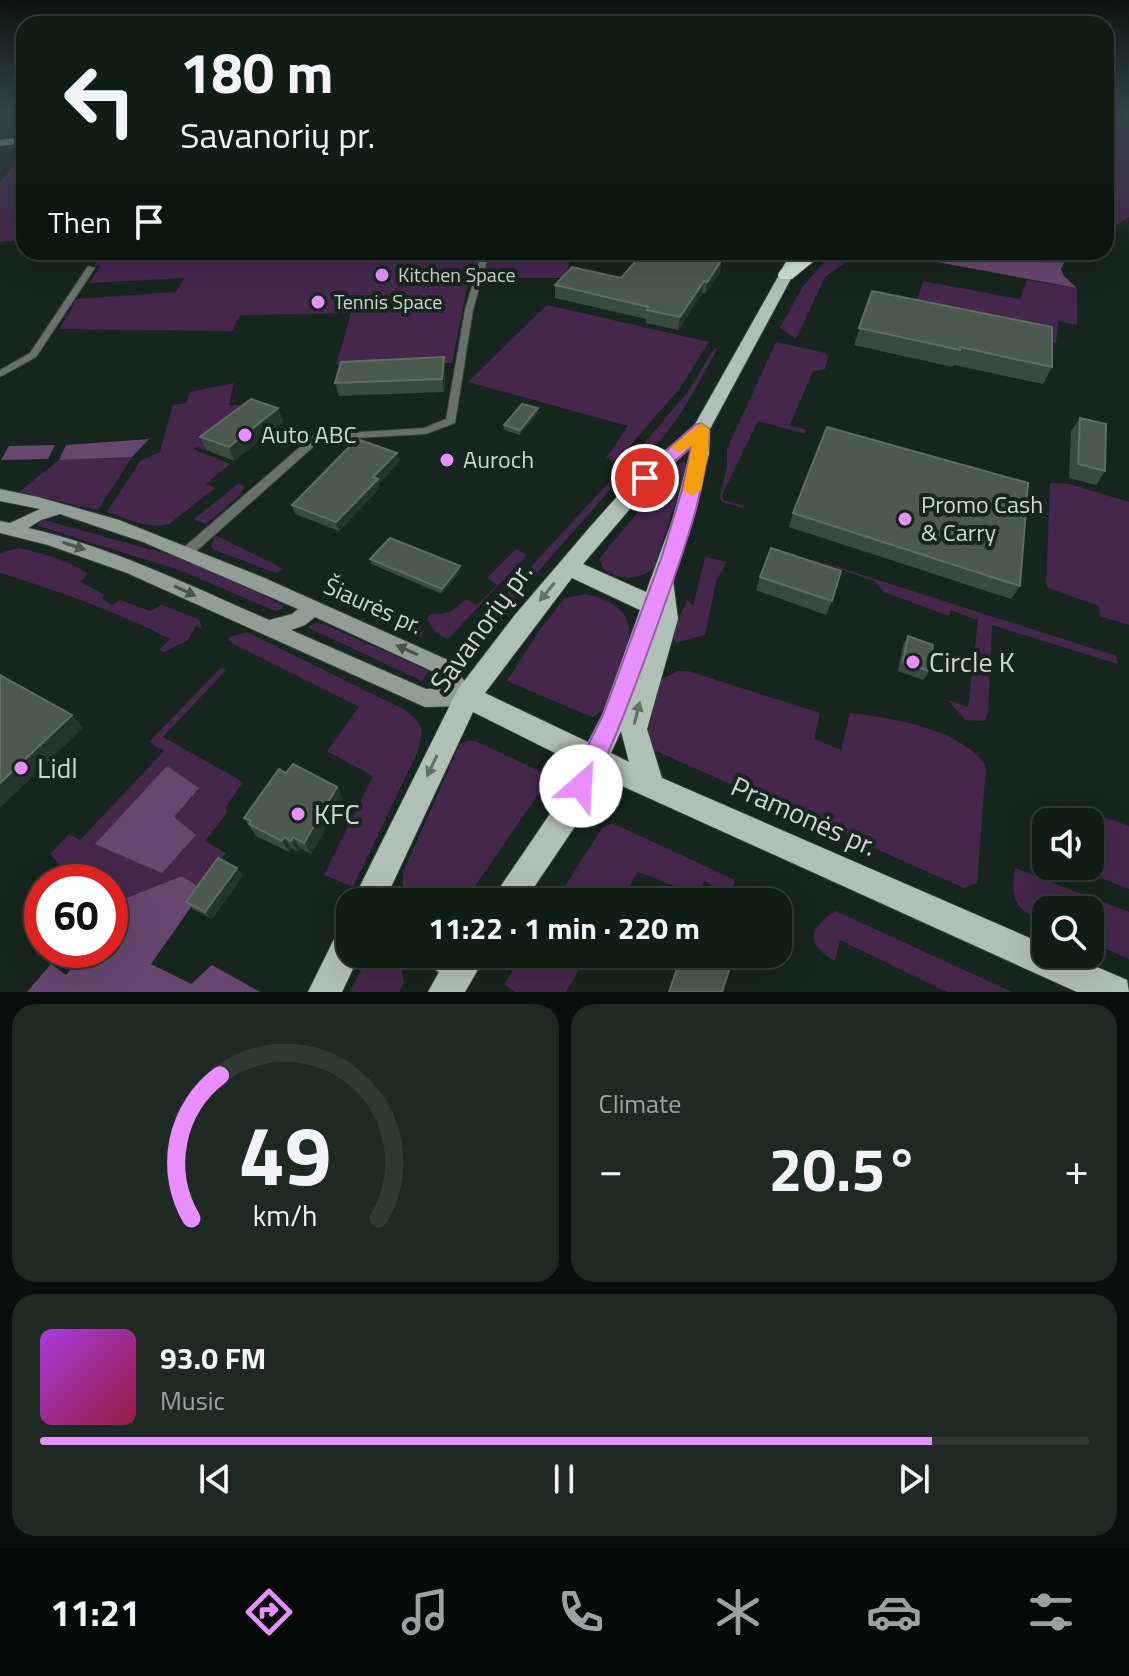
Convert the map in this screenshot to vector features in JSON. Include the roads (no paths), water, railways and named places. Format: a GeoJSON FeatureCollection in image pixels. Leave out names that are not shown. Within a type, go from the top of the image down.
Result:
{"type":"FeatureCollection","features":[{"type":"Feature","properties":{"kind":"highway","name":"Savanorių pr."},"geometry":{"type":"LineString","coordinates":[[786,275],[794,260]]}},
{"type":"Feature","properties":{"kind":"highway"},"geometry":{"type":"LineString","coordinates":[[786,275],[806,260]]}},
{"type":"Feature","properties":{"kind":"main road","name":"Savanorių pr."},"geometry":{"type":"LineString","coordinates":[[375,888],[467,697],[568,567],[645,478],[701,429],[786,275]]}},
{"type":"Feature","properties":{"kind":"main road","name":"Savanorių pr."},"geometry":{"type":"LineString","coordinates":[[516,888],[568,812],[614,718],[663,581],[691,490],[700,454],[701,429]]}},
{"type":"Feature","properties":{"kind":"main road","name":"Šiaurės pr."},"geometry":{"type":"LineString","coordinates":[[0,495],[60,508],[161,539],[441,666],[467,697]]}},
{"type":"Feature","properties":{"kind":"main road"},"geometry":{"type":"LineString","coordinates":[[6,528],[60,508]]}},
{"type":"Feature","properties":{"kind":"main road"},"geometry":{"type":"LineString","coordinates":[[6,528],[76,547],[133,568],[425,698],[467,697]]}},
{"type":"Feature","properties":{"kind":"main road"},"geometry":{"type":"LineString","coordinates":[[568,567],[654,606]]}},
{"type":"Feature","properties":{"kind":"main road"},"geometry":{"type":"LineString","coordinates":[[652,787],[634,729],[666,619],[663,581]]}},
{"type":"Feature","properties":{"kind":"main road"},"geometry":{"type":"LineString","coordinates":[[266,629],[298,620],[313,608]]}},
{"type":"Feature","properties":{"kind":"main road","name":"Pramonės pr."},"geometry":{"type":"LineString","coordinates":[[467,697],[652,787],[1115,992]]}},
{"type":"Feature","properties":{"kind":"main road"},"geometry":{"type":"LineString","coordinates":[[325,992],[337,968]]}},
{"type":"Feature","properties":{"kind":"street"},"geometry":{"type":"LineString","coordinates":[[188,551],[318,437],[426,431],[451,421],[469,310],[483,260]]}},
{"type":"Feature","properties":{"kind":"street"},"geometry":{"type":"LineString","coordinates":[[0,374],[33,355],[91,268]]}},
{"type":"Feature","properties":{"kind":"place","name":"Kitchen Space"},"geometry":{"type":"Point","coordinates":[382,275]}},
{"type":"Feature","properties":{"kind":"place","name":"Tennis Space"},"geometry":{"type":"Point","coordinates":[318,302]}},
{"type":"Feature","properties":{"kind":"place","name":"Auto ABC"},"geometry":{"type":"Point","coordinates":[245,435]}},
{"type":"Feature","properties":{"kind":"place","name":"Auroch"},"geometry":{"type":"Point","coordinates":[447,460]}},
{"type":"Feature","properties":{"kind":"place","name":"Promo Cash & Carry"},"geometry":{"type":"Point","coordinates":[905,519]}},
{"type":"Feature","properties":{"kind":"place","name":"Circle K"},"geometry":{"type":"Point","coordinates":[913,662]}},
{"type":"Feature","properties":{"kind":"place","name":"Lidl"},"geometry":{"type":"Point","coordinates":[21,768]}},
{"type":"Feature","properties":{"kind":"place","name":"KFC"},"geometry":{"type":"Point","coordinates":[298,814]}}]}
